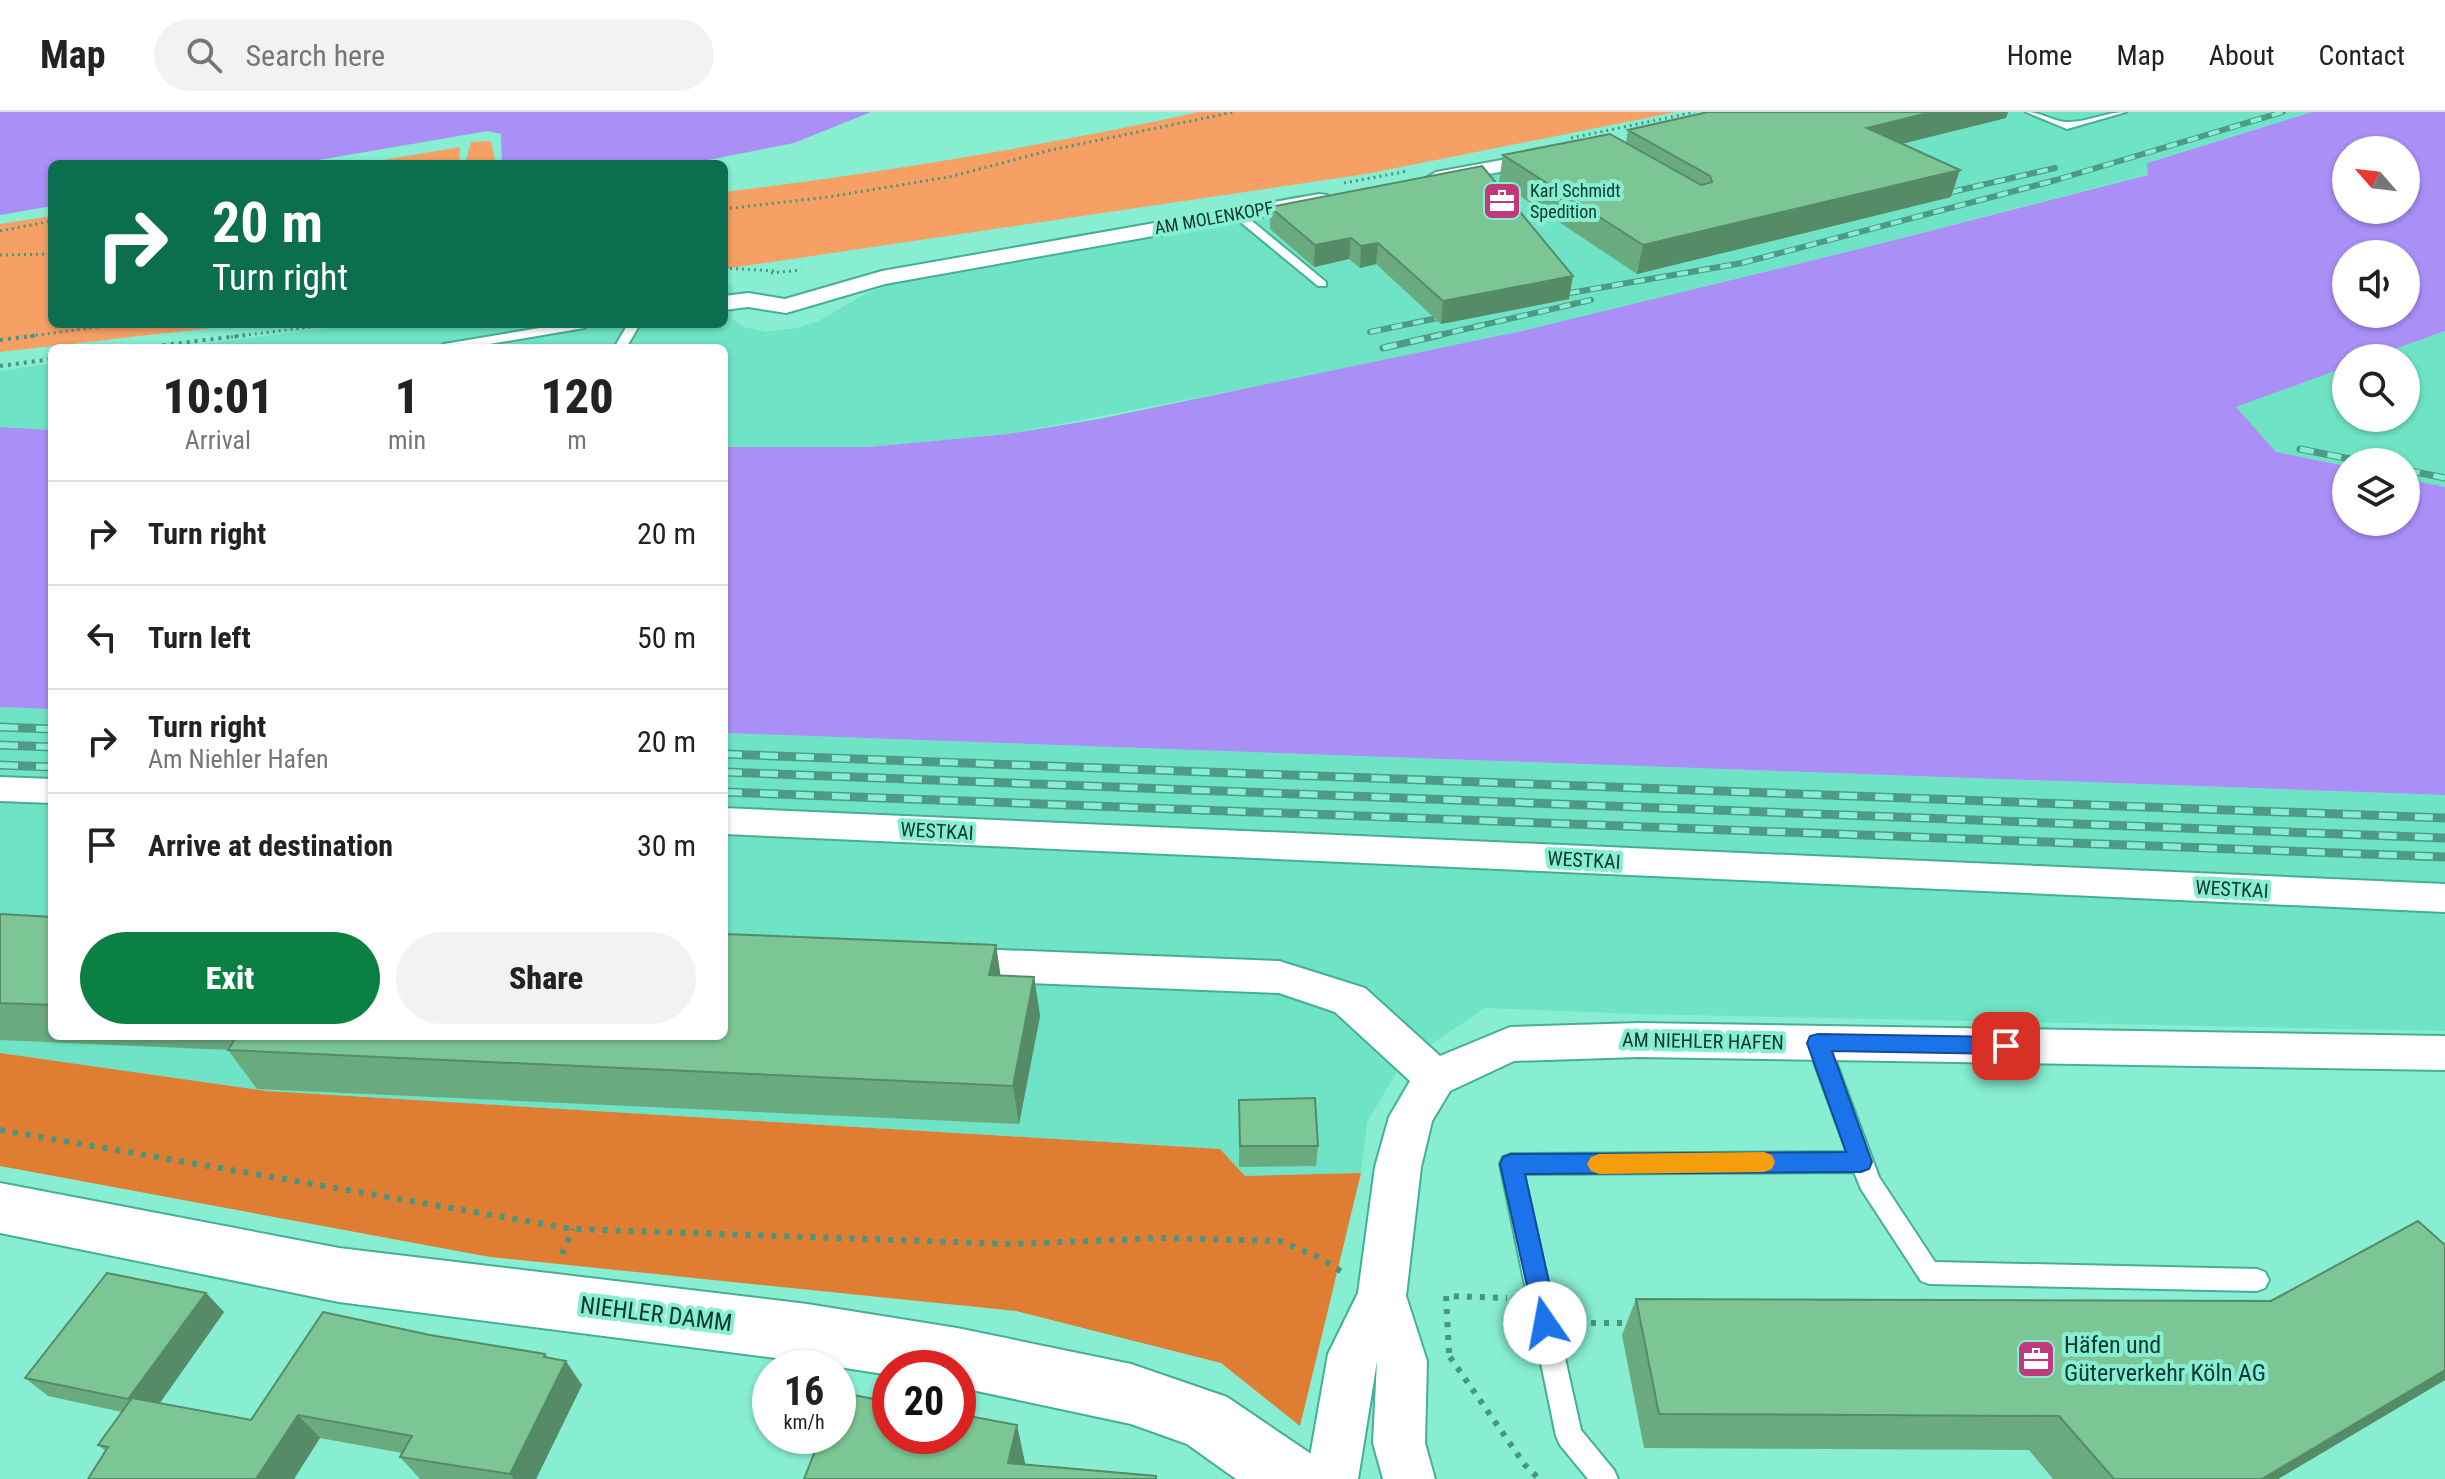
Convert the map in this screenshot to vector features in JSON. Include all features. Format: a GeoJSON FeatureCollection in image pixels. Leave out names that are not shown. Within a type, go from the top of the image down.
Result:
{"type":"FeatureCollection","features":[{"type":"Feature","properties":{"kind":"street"},"geometry":{"type":"LineString","coordinates":[[1413,182],[1567,154]]}},
{"type":"Feature","properties":{"kind":"street","name":"AM MOLENKOPF"},"geometry":{"type":"LineString","coordinates":[[728,302],[748,300],[786,306],[882,278],[1336,196]]}},
{"type":"Feature","properties":{"kind":"street"},"geometry":{"type":"LineString","coordinates":[[0,789],[48,791]]}},
{"type":"Feature","properties":{"kind":"street","name":"WESTKAI"},"geometry":{"type":"LineString","coordinates":[[728,821],[2445,898]]}},
{"type":"Feature","properties":{"kind":"street"},"geometry":{"type":"LineString","coordinates":[[914,962],[1279,977],[1350,1000],[1435,1078],[1411,1117],[1398,1167],[1382,1296],[1353,1354],[1332,1479]]}},
{"type":"Feature","properties":{"kind":"street","name":"AM NIEHLER HAFEN"},"geometry":{"type":"LineString","coordinates":[[1435,1078],[1510,1044],[1639,1040],[2445,1053]]}},
{"type":"Feature","properties":{"kind":"street","name":"NIEHLER DAMM"},"geometry":{"type":"LineString","coordinates":[[0,1208],[339,1275],[807,1333],[957,1357],[1131,1394],[1205,1419],[1291,1479]]}},
{"type":"Feature","properties":{"kind":"street"},"geometry":{"type":"LineString","coordinates":[[1382,1296],[1402,1361],[1399,1443],[1409,1479]]}},
{"type":"Feature","properties":{"kind":"lane"},"geometry":{"type":"LineString","coordinates":[[2031,112],[2067,126],[2121,112]]}},
{"type":"Feature","properties":{"kind":"lane"},"geometry":{"type":"LineString","coordinates":[[1237,214],[1322,284]]}},
{"type":"Feature","properties":{"kind":"lane"},"geometry":{"type":"LineString","coordinates":[[467,344],[561,328]]}},
{"type":"Feature","properties":{"kind":"lane"},"geometry":{"type":"LineString","coordinates":[[1818,1043],[1869,1182],[1929,1273],[2257,1280]]}},
{"type":"Feature","properties":{"kind":"lane"},"geometry":{"type":"LineString","coordinates":[[1605,1479],[1569,1436],[1511,1164],[1861,1162]]}},
{"type":"Feature","properties":{"kind":"path"},"geometry":{"type":"LineString","coordinates":[[728,207],[828,197],[949,177],[1051,150],[1234,112]]}},
{"type":"Feature","properties":{"kind":"path"},"geometry":{"type":"LineString","coordinates":[[1677,112],[1683,115]]}},
{"type":"Feature","properties":{"kind":"path"},"geometry":{"type":"LineString","coordinates":[[0,231],[48,222]]}},
{"type":"Feature","properties":{"kind":"path"},"geometry":{"type":"LineString","coordinates":[[0,255],[48,254]]}},
{"type":"Feature","properties":{"kind":"path"},"geometry":{"type":"LineString","coordinates":[[738,276],[809,269]]}},
{"type":"Feature","properties":{"kind":"path"},"geometry":{"type":"LineString","coordinates":[[0,340],[89,328]]}},
{"type":"Feature","properties":{"kind":"path"},"geometry":{"type":"LineString","coordinates":[[172,344],[303,328]]}},
{"type":"Feature","properties":{"kind":"path"},"geometry":{"type":"LineString","coordinates":[[0,366],[48,360]]}},
{"type":"Feature","properties":{"kind":"path"},"geometry":{"type":"LineString","coordinates":[[0,1130],[573,1229],[1014,1244],[1161,1238],[1280,1241],[1320,1258],[1382,1296]]}},
{"type":"Feature","properties":{"kind":"path"},"geometry":{"type":"LineString","coordinates":[[1449,1357],[1446,1296],[1540,1299]]}},
{"type":"Feature","properties":{"kind":"path"},"geometry":{"type":"LineString","coordinates":[[1545,1323],[1641,1323]]}},
{"type":"Feature","properties":{"kind":"path"},"geometry":{"type":"LineString","coordinates":[[1438,1347],[1449,1357],[1525,1465],[1539,1479]]}},
{"type":"Feature","properties":{"kind":"shaded area"},"geometry":{"type":"Polygon","coordinates":[[[0,112],[871,112],[794,143],[707,160],[502,160],[501,134],[488,131],[318,160],[48,160],[48,207],[0,215],[0,112]]]}},
{"type":"Feature","properties":{"kind":"shaded area"},"geometry":{"type":"Polygon","coordinates":[[[1199,112],[1676,112],[1366,174],[728,268],[728,191],[963,158],[1199,112]]]}},
{"type":"Feature","properties":{"kind":"shaded area"},"geometry":{"type":"Polygon","coordinates":[[[1772,112],[2312,112],[2148,162],[2149,174],[1867,247],[1522,331],[1310,376],[1008,434],[869,447],[728,447],[728,344],[202,344],[328,328],[728,328],[728,284],[732,285],[736,304],[731,318],[744,327],[766,332],[796,328],[819,321],[863,295],[899,281],[1251,220],[1589,154],[1772,112]]]}},
{"type":"Feature","properties":{"kind":"shaded area"},"geometry":{"type":"Polygon","coordinates":[[[2312,112],[2445,112],[2445,331],[2409,344],[2332,344],[2332,372],[2236,407],[2276,452],[2332,463],[2332,536],[2420,536],[2420,482],[2445,487],[2445,795],[728,733],[728,447],[869,447],[1008,434],[1099,419],[1522,331],[2148,175],[2147,163],[2312,112]]]}},
{"type":"Feature","properties":{"kind":"shaded area"},"geometry":{"type":"Polygon","coordinates":[[[491,141],[495,160],[466,160],[471,142],[491,141]]]}},
{"type":"Feature","properties":{"kind":"shaded area"},"geometry":{"type":"Polygon","coordinates":[[[460,147],[459,160],[383,160],[460,147]]]}},
{"type":"Feature","properties":{"kind":"shaded area"},"geometry":{"type":"Polygon","coordinates":[[[48,217],[48,328],[211,328],[48,344],[48,347],[0,352],[0,224],[48,217]]]}},
{"type":"Feature","properties":{"kind":"shaded area"},"geometry":{"type":"Polygon","coordinates":[[[2445,331],[2445,487],[2420,482],[2420,448],[2332,448],[2332,463],[2276,452],[2235,407],[2332,372],[2332,432],[2420,432],[2420,344],[2409,344],[2445,331]]]}},
{"type":"Feature","properties":{"kind":"shaded area"},"geometry":{"type":"Polygon","coordinates":[[[48,364],[48,430],[0,427],[0,371],[48,364]]]}},
{"type":"Feature","properties":{"kind":"shaded area"},"geometry":{"type":"Polygon","coordinates":[[[0,427],[48,430],[48,709],[0,707],[0,427]]]}},
{"type":"Feature","properties":{"kind":"shaded area"},"geometry":{"type":"Polygon","coordinates":[[[0,707],[48,709],[48,1040],[728,1040],[728,733],[2445,795],[2445,1031],[1485,1008],[1423,1050],[1395,1075],[1367,1122],[1361,1173],[1245,1176],[1220,1149],[267,1091],[0,1053],[0,707]]]}},
{"type":"Feature","properties":{"kind":"shaded area"},"geometry":{"type":"Polygon","coordinates":[[[0,1053],[267,1091],[1220,1149],[1245,1176],[1361,1173],[1300,1426],[1221,1363],[1016,1311],[490,1257],[0,1166],[0,1053]]]}},
{"type":"Feature","properties":{"kind":"building"},"geometry":{"type":"Polygon","coordinates":[[[1708,112],[1932,112],[1867,128],[1960,170],[1643,245],[1503,155],[1610,134],[1701,185],[1712,182],[1710,176],[1628,130],[1708,112]]]}},
{"type":"Feature","properties":{"kind":"building"},"geometry":{"type":"Polygon","coordinates":[[[1482,166],[1573,276],[1443,301],[1378,243],[1361,246],[1351,238],[1315,245],[1270,207],[1482,166]]]}},
{"type":"Feature","properties":{"kind":"building"},"geometry":{"type":"Polygon","coordinates":[[[0,914],[48,917],[48,1005],[0,1003],[0,914]]]}},
{"type":"Feature","properties":{"kind":"building"},"geometry":{"type":"Polygon","coordinates":[[[728,934],[996,945],[989,975],[1034,977],[1013,1086],[228,1050],[234,1040],[728,1040],[728,934]]]}},
{"type":"Feature","properties":{"kind":"building"},"geometry":{"type":"Polygon","coordinates":[[[1315,1098],[1318,1146],[1240,1146],[1239,1100],[1315,1098]]]}},
{"type":"Feature","properties":{"kind":"building","name":"Häfen und Güterverkehr Köln AG"},"geometry":{"type":"Polygon","coordinates":[[[2418,1221],[2445,1245],[2445,1370],[2262,1479],[2114,1479],[2059,1416],[1659,1414],[1636,1299],[2271,1301],[2418,1221]]]}},
{"type":"Feature","properties":{"kind":"building"},"geometry":{"type":"Polygon","coordinates":[[[107,1273],[206,1293],[128,1399],[25,1378],[107,1273]]]}},
{"type":"Feature","properties":{"kind":"building"},"geometry":{"type":"Polygon","coordinates":[[[323,1312],[430,1335],[545,1354],[544,1357],[566,1361],[510,1474],[400,1457],[412,1436],[298,1415],[256,1479],[88,1479],[108,1447],[98,1445],[132,1398],[251,1420],[323,1312]]]}},
{"type":"Feature","properties":{"kind":"building"},"geometry":{"type":"Polygon","coordinates":[[[856,1395],[872,1399],[872,1454],[976,1454],[976,1417],[1017,1425],[1008,1463],[1156,1476],[1156,1479],[804,1479],[814,1454],[856,1454],[856,1395]]]}},
{"type":"Feature","properties":{"kind":"railway"},"geometry":{"type":"LineString","coordinates":[[1547,297],[1742,263],[2056,180],[2283,112]]}},
{"type":"Feature","properties":{"kind":"railway"},"geometry":{"type":"LineString","coordinates":[[1930,197],[2055,168]]}},
{"type":"Feature","properties":{"kind":"railway"},"geometry":{"type":"LineString","coordinates":[[1431,337],[1591,300]]}},
{"type":"Feature","properties":{"kind":"railway"},"geometry":{"type":"LineString","coordinates":[[1370,332],[1457,314]]}},
{"type":"Feature","properties":{"kind":"railway"},"geometry":{"type":"LineString","coordinates":[[1383,348],[1440,335]]}},
{"type":"Feature","properties":{"kind":"railway"},"geometry":{"type":"LineString","coordinates":[[2300,449],[2332,455]]}},
{"type":"Feature","properties":{"kind":"railway"},"geometry":{"type":"LineString","coordinates":[[2420,473],[2445,478]]}},
{"type":"Feature","properties":{"kind":"railway"},"geometry":{"type":"LineString","coordinates":[[0,727],[48,729]]}},
{"type":"Feature","properties":{"kind":"railway"},"geometry":{"type":"LineString","coordinates":[[0,745],[48,747]]}},
{"type":"Feature","properties":{"kind":"railway"},"geometry":{"type":"LineString","coordinates":[[728,754],[2445,818]]}},
{"type":"Feature","properties":{"kind":"railway"},"geometry":{"type":"LineString","coordinates":[[0,765],[48,767]]}},
{"type":"Feature","properties":{"kind":"railway"},"geometry":{"type":"LineString","coordinates":[[728,772],[2445,838]]}},
{"type":"Feature","properties":{"kind":"railway"},"geometry":{"type":"LineString","coordinates":[[728,792],[2445,857]]}},
{"type":"Feature","properties":{"kind":"slow traffic"},"geometry":{"type":"LineString","coordinates":[[1599,1164],[1764,1162]]}},
{"type":"Feature","properties":{"kind":"place","name":"Karl Schmidt Spedition"},"geometry":{"type":"Point","coordinates":[1502,201]}},
{"type":"Feature","properties":{"kind":"place","name":"Häfen und Güterverkehr Köln AG"},"geometry":{"type":"Point","coordinates":[2036,1359]}},
{"type":"Feature","properties":{"kind":"route"},"geometry":{"type":"LineString","coordinates":[[1545,1323],[1511,1164],[1861,1162],[1818,1043],[2006,1046]]}}]}
